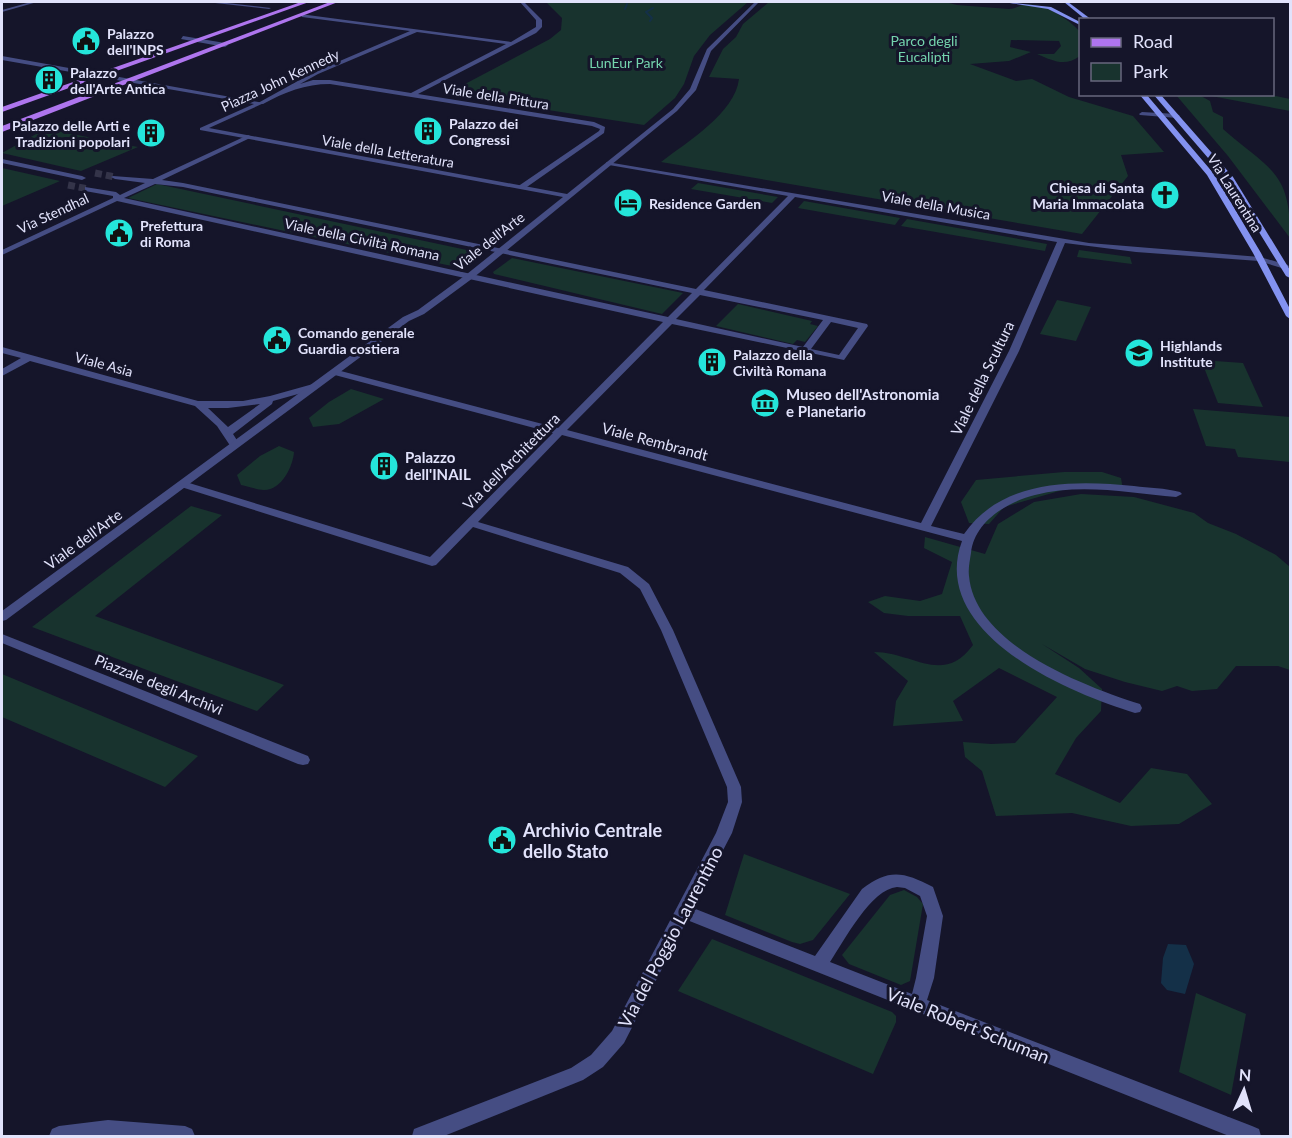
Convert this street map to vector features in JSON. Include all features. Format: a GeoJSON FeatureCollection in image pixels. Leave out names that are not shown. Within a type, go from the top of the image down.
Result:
{"type":"FeatureCollection","features":[{"type":"Feature","properties":{"kind":"main road"},"geometry":{"type":"LineString","coordinates":[[2,110],[100,75],[269,8],[291,2]]}},
{"type":"Feature","properties":{"kind":"main road"},"geometry":{"type":"LineString","coordinates":[[2,122],[118,78],[291,2]]}},
{"type":"Feature","properties":{"kind":"main road"},"geometry":{"type":"LineString","coordinates":[[258,17],[306,2]]}},
{"type":"Feature","properties":{"kind":"main road"},"geometry":{"type":"LineString","coordinates":[[2,129],[131,80],[284,15],[335,2]]}},
{"type":"Feature","properties":{"kind":"main road"},"geometry":{"type":"LineString","coordinates":[[1005,2],[1049,8],[1079,22]]}},
{"type":"Feature","properties":{"kind":"main road"},"geometry":{"type":"LineString","coordinates":[[1066,2],[1088,18]]}},
{"type":"Feature","properties":{"kind":"main road"},"geometry":{"type":"LineString","coordinates":[[1077,2],[1089,18]]}},
{"type":"Feature","properties":{"kind":"main road"},"geometry":{"type":"LineString","coordinates":[[1058,4],[1079,21]]}},
{"type":"Feature","properties":{"kind":"main road"},"geometry":{"type":"LineString","coordinates":[[2,104],[183,38],[197,36],[225,41],[237,40],[303,15],[318,5]]}},
{"type":"Feature","properties":{"kind":"main road","name":"Via Laurentina"},"geometry":{"type":"LineString","coordinates":[[1144,96],[1210,174],[1260,259],[1290,316]]}},
{"type":"Feature","properties":{"kind":"main road","name":"Via Laurentina"},"geometry":{"type":"LineString","coordinates":[[1158,96],[1230,179],[1290,276]]}},
{"type":"Feature","properties":{"kind":"street"},"geometry":{"type":"LineString","coordinates":[[3,9],[15,2]]}},
{"type":"Feature","properties":{"kind":"street"},"geometry":{"type":"LineString","coordinates":[[3,9],[35,2]]}},
{"type":"Feature","properties":{"kind":"street"},"geometry":{"type":"LineString","coordinates":[[208,2],[269,8]]}},
{"type":"Feature","properties":{"kind":"street"},"geometry":{"type":"LineString","coordinates":[[412,95],[534,32],[540,24],[538,17],[522,2]]}},
{"type":"Feature","properties":{"kind":"street","name":"Viale dell'Arte"},"geometry":{"type":"LineString","coordinates":[[2,617],[406,319],[421,312],[470,276],[658,126],[690,94],[704,57],[713,44],[758,2]]}},
{"type":"Feature","properties":{"kind":"street"},"geometry":{"type":"LineString","coordinates":[[303,15],[514,44]]}},
{"type":"Feature","properties":{"kind":"street","name":"Piazza John Kennedy"},"geometry":{"type":"LineString","coordinates":[[202,129],[261,103],[316,73],[416,31]]}},
{"type":"Feature","properties":{"kind":"street"},"geometry":{"type":"LineString","coordinates":[[2,58],[261,103]]}},
{"type":"Feature","properties":{"kind":"street","name":"Viale della Pittura"},"geometry":{"type":"LineString","coordinates":[[331,68],[328,73],[334,76],[423,90]]}},
{"type":"Feature","properties":{"kind":"street","name":"Viale della Pittura"},"geometry":{"type":"LineString","coordinates":[[284,91],[319,81],[594,124],[603,128],[602,132],[520,187]]}},
{"type":"Feature","properties":{"kind":"street"},"geometry":{"type":"LineString","coordinates":[[1142,114],[1177,116]]}},
{"type":"Feature","properties":{"kind":"street","name":"Viale della Letteratura"},"geometry":{"type":"LineString","coordinates":[[202,129],[569,196]]}},
{"type":"Feature","properties":{"kind":"street"},"geometry":{"type":"LineString","coordinates":[[117,199],[248,137]]}},
{"type":"Feature","properties":{"kind":"street"},"geometry":{"type":"LineString","coordinates":[[2,160],[82,178]]}},
{"type":"Feature","properties":{"kind":"street","name":"Viale della Musica"},"geometry":{"type":"LineString","coordinates":[[609,163],[1062,240],[1136,250],[1260,259],[1285,267]]}},
{"type":"Feature","properties":{"kind":"street","name":"Viale della Civiltà Romana"},"geometry":{"type":"LineString","coordinates":[[88,189],[116,194],[117,199],[841,357],[864,326],[155,180],[142,181],[115,177]]}},
{"type":"Feature","properties":{"kind":"street","name":"Via dell'Architettura"},"geometry":{"type":"LineString","coordinates":[[182,484],[432,562],[794,194]]}},
{"type":"Feature","properties":{"kind":"street","name":"Via Stendhal"},"geometry":{"type":"LineString","coordinates":[[2,253],[117,199]]}},
{"type":"Feature","properties":{"kind":"street","name":"Viale della Scultura"},"geometry":{"type":"LineString","coordinates":[[925,527],[1014,351],[1062,240]]}},
{"type":"Feature","properties":{"kind":"street"},"geometry":{"type":"LineString","coordinates":[[806,349],[829,318]]}},
{"type":"Feature","properties":{"kind":"street","name":"Viale Asia"},"geometry":{"type":"LineString","coordinates":[[2,350],[198,404]]}},
{"type":"Feature","properties":{"kind":"street"},"geometry":{"type":"LineString","coordinates":[[2,373],[29,357]]}},
{"type":"Feature","properties":{"kind":"street","name":"Viale Rembrandt"},"geometry":{"type":"LineString","coordinates":[[334,372],[968,539]]}},
{"type":"Feature","properties":{"kind":"street"},"geometry":{"type":"LineString","coordinates":[[198,404],[238,406],[313,387]]}},
{"type":"Feature","properties":{"kind":"street"},"geometry":{"type":"LineString","coordinates":[[227,433],[275,398]]}},
{"type":"Feature","properties":{"kind":"street"},"geometry":{"type":"LineString","coordinates":[[198,404],[213,415],[235,445]]}},
{"type":"Feature","properties":{"kind":"street"},"geometry":{"type":"LineString","coordinates":[[1135,708],[1101,697],[1062,680],[1030,662],[990,629],[972,603],[964,583],[963,564],[968,539],[977,525],[993,511],[1015,498],[1032,492],[1077,486],[1176,494]]}},
{"type":"Feature","properties":{"kind":"street","name":"Via del Poggio Laurentino"},"geometry":{"type":"LineString","coordinates":[[421,1137],[515,1101],[577,1074],[597,1061],[618,1037],[684,912],[728,825],[735,792],[724,759],[667,630],[645,587],[624,570],[470,523]]}},
{"type":"Feature","properties":{"kind":"street","name":"Piazzale degli Archivi"},"geometry":{"type":"LineString","coordinates":[[2,638],[303,760]]}},
{"type":"Feature","properties":{"kind":"street"},"geometry":{"type":"LineString","coordinates":[[818,965],[868,894],[877,886],[886,881],[900,880],[914,885],[927,892],[935,916],[925,978],[917,1005]]}},
{"type":"Feature","properties":{"kind":"street","name":"Viale Robert Schuman"},"geometry":{"type":"LineString","coordinates":[[684,912],[1252,1137]]}},
{"type":"Feature","properties":{"kind":"street"},"geometry":{"type":"LineString","coordinates":[[59,1137],[108,1130],[185,1137]]}},
{"type":"Feature","properties":{"kind":"green space","name":"LunEur Park"},"geometry":{"type":"Polygon","coordinates":[[[546,2],[748,2],[710,35],[694,56],[684,84],[675,98],[644,125],[446,94],[550,39],[561,30],[562,18],[546,2]]]}},
{"type":"Feature","properties":{"kind":"green space","name":"Parco degli Eucalipti"},"geometry":{"type":"Polygon","coordinates":[[[769,2],[950,2],[957,5],[1009,9],[1029,4],[1037,5],[1062,16],[1079,31],[1079,57],[1064,62],[1054,61],[1037,54],[1054,54],[1061,46],[1059,41],[1011,40],[1010,47],[1031,52],[1009,61],[970,64],[1016,81],[1032,79],[1069,97],[1133,116],[1164,152],[1121,155],[1128,176],[1082,234],[661,162],[708,126],[729,104],[736,92],[739,79],[709,77],[723,49],[736,37],[743,24],[769,2]]]}},
{"type":"Feature","properties":{"kind":"green space"},"geometry":{"type":"Polygon","coordinates":[[[1177,96],[1201,96],[1210,101],[1213,112],[1223,117],[1223,129],[1274,173],[1286,198],[1290,238],[1228,156],[1177,96]]]}},
{"type":"Feature","properties":{"kind":"green space"},"geometry":{"type":"Polygon","coordinates":[[[1211,96],[1274,96],[1290,99],[1290,111],[1211,96]]]}},
{"type":"Feature","properties":{"kind":"green space"},"geometry":{"type":"Polygon","coordinates":[[[52,130],[138,147],[81,171],[2,153],[38,133],[52,130]]]}},
{"type":"Feature","properties":{"kind":"green space"},"geometry":{"type":"Polygon","coordinates":[[[2,168],[60,181],[2,206],[2,168]]]}},
{"type":"Feature","properties":{"kind":"green space"},"geometry":{"type":"Polygon","coordinates":[[[698,183],[778,197],[772,203],[691,189],[698,183]]]}},
{"type":"Feature","properties":{"kind":"green space"},"geometry":{"type":"Polygon","coordinates":[[[157,184],[481,253],[460,267],[447,265],[128,198],[157,184]]]}},
{"type":"Feature","properties":{"kind":"green space"},"geometry":{"type":"Polygon","coordinates":[[[804,201],[900,218],[895,225],[798,208],[804,201]]]}},
{"type":"Feature","properties":{"kind":"green space"},"geometry":{"type":"Polygon","coordinates":[[[907,219],[1047,244],[1045,251],[901,226],[907,219]]]}},
{"type":"Feature","properties":{"kind":"green space"},"geometry":{"type":"Polygon","coordinates":[[[1079,250],[1130,257],[1132,264],[1077,257],[1079,250]]]}},
{"type":"Feature","properties":{"kind":"green space"},"geometry":{"type":"Polygon","coordinates":[[[512,258],[683,293],[662,314],[494,274],[493,272],[512,258]]]}},
{"type":"Feature","properties":{"kind":"green space"},"geometry":{"type":"Polygon","coordinates":[[[1057,300],[1091,307],[1076,341],[1040,334],[1057,300]]]}},
{"type":"Feature","properties":{"kind":"green space"},"geometry":{"type":"Polygon","coordinates":[[[738,304],[812,321],[810,324],[818,326],[805,342],[797,340],[793,344],[716,326],[738,304]]]}},
{"type":"Feature","properties":{"kind":"green space"},"geometry":{"type":"Polygon","coordinates":[[[1201,360],[1243,363],[1263,407],[1218,403],[1201,360]]]}},
{"type":"Feature","properties":{"kind":"green space"},"geometry":{"type":"Polygon","coordinates":[[[351,389],[384,399],[339,424],[313,427],[309,418],[329,402],[351,389]]]}},
{"type":"Feature","properties":{"kind":"green space"},"geometry":{"type":"Polygon","coordinates":[[[1193,409],[1290,417],[1290,462],[1238,457],[1235,449],[1206,446],[1193,409]]]}},
{"type":"Feature","properties":{"kind":"green space"},"geometry":{"type":"Polygon","coordinates":[[[279,446],[294,452],[289,470],[281,482],[264,490],[241,485],[237,475],[260,456],[279,446]]]}},
{"type":"Feature","properties":{"kind":"green space"},"geometry":{"type":"Polygon","coordinates":[[[1064,472],[1102,472],[1121,478],[1123,490],[1073,487],[1004,507],[989,524],[969,523],[961,502],[976,480],[1064,472]]]}},
{"type":"Feature","properties":{"kind":"green space"},"geometry":{"type":"Polygon","coordinates":[[[1081,494],[1134,497],[1194,513],[1208,523],[1236,534],[1276,555],[1290,567],[1290,670],[1278,666],[1236,666],[1217,689],[1192,691],[1177,686],[1162,691],[1085,669],[1042,644],[1079,668],[1102,689],[1101,711],[1076,738],[1055,774],[1120,803],[1151,768],[1187,774],[1212,804],[1179,824],[1131,826],[1072,813],[996,816],[982,771],[965,757],[963,742],[1015,743],[1057,697],[999,668],[953,701],[963,721],[893,726],[896,701],[908,681],[874,652],[939,665],[962,657],[973,645],[960,616],[908,616],[884,613],[868,602],[885,596],[920,601],[942,594],[952,562],[924,548],[925,537],[985,554],[998,524],[1034,502],[1081,494]]]}},
{"type":"Feature","properties":{"kind":"green space"},"geometry":{"type":"Polygon","coordinates":[[[191,506],[222,515],[95,616],[284,685],[257,711],[32,627],[191,506]]]}},
{"type":"Feature","properties":{"kind":"green space"},"geometry":{"type":"Polygon","coordinates":[[[2,674],[198,756],[165,787],[2,717],[2,674]]]}},
{"type":"Feature","properties":{"kind":"green space"},"geometry":{"type":"Polygon","coordinates":[[[744,854],[850,894],[813,940],[800,944],[792,942],[725,915],[744,854]]]}},
{"type":"Feature","properties":{"kind":"green space"},"geometry":{"type":"Polygon","coordinates":[[[904,890],[917,897],[923,904],[910,981],[901,985],[849,964],[842,955],[890,895],[904,890]]]}},
{"type":"Feature","properties":{"kind":"green space"},"geometry":{"type":"Polygon","coordinates":[[[712,939],[892,1012],[896,1016],[896,1022],[873,1074],[678,991],[712,939]]]}},
{"type":"Feature","properties":{"kind":"green space"},"geometry":{"type":"Polygon","coordinates":[[[1196,993],[1246,1014],[1231,1095],[1179,1072],[1196,993]]]}},
{"type":"Feature","properties":{"kind":"water"},"geometry":{"type":"Polygon","coordinates":[[[1168,944],[1186,945],[1194,964],[1185,994],[1167,990],[1161,983],[1163,958],[1168,944]]]}},
{"type":"Feature","properties":{"kind":"waterway"},"geometry":{"type":"LineString","coordinates":[[625,9],[627,4]]}},
{"type":"Feature","properties":{"kind":"waterway"},"geometry":{"type":"LineString","coordinates":[[650,21],[652,18],[646,12],[653,8]]}},
{"type":"Feature","properties":{"kind":"tunnel"},"geometry":{"type":"LineString","coordinates":[[95,173],[115,177]]}},
{"type":"Feature","properties":{"kind":"tunnel"},"geometry":{"type":"LineString","coordinates":[[68,185],[88,189]]}},
{"type":"Feature","properties":{"kind":"place","name":"Palazzo dell'INPS"},"geometry":{"type":"Point","coordinates":[86,41]}},
{"type":"Feature","properties":{"kind":"place","name":"Palazzo dell'Arte Antica"},"geometry":{"type":"Point","coordinates":[49,80]}},
{"type":"Feature","properties":{"kind":"place","name":"Palazzo dei Congressi"},"geometry":{"type":"Point","coordinates":[428,131]}},
{"type":"Feature","properties":{"kind":"place","name":"Palazzo delle Arti e Tradizioni popolari"},"geometry":{"type":"Point","coordinates":[151,133]}},
{"type":"Feature","properties":{"kind":"place","name":"Chiesa di Santa Maria Immacolata"},"geometry":{"type":"Point","coordinates":[1165,195]}},
{"type":"Feature","properties":{"kind":"place","name":"Residence Garden"},"geometry":{"type":"Point","coordinates":[628,203]}},
{"type":"Feature","properties":{"kind":"place","name":"Prefettura di Roma"},"geometry":{"type":"Point","coordinates":[119,233]}},
{"type":"Feature","properties":{"kind":"place","name":"Comando generale Guardia costiera"},"geometry":{"type":"Point","coordinates":[277,340]}},
{"type":"Feature","properties":{"kind":"place","name":"Highlands Institute"},"geometry":{"type":"Point","coordinates":[1139,353]}},
{"type":"Feature","properties":{"kind":"place","name":"Palazzo della Civiltà Romana"},"geometry":{"type":"Point","coordinates":[712,362]}},
{"type":"Feature","properties":{"kind":"place","name":"Museo dell'Astronomia e Planetario"},"geometry":{"type":"Point","coordinates":[765,403]}},
{"type":"Feature","properties":{"kind":"place","name":"Palazzo dell'INAIL"},"geometry":{"type":"Point","coordinates":[384,466]}},
{"type":"Feature","properties":{"kind":"place","name":"Archivio Centrale dello Stato"},"geometry":{"type":"Point","coordinates":[502,840]}}]}
